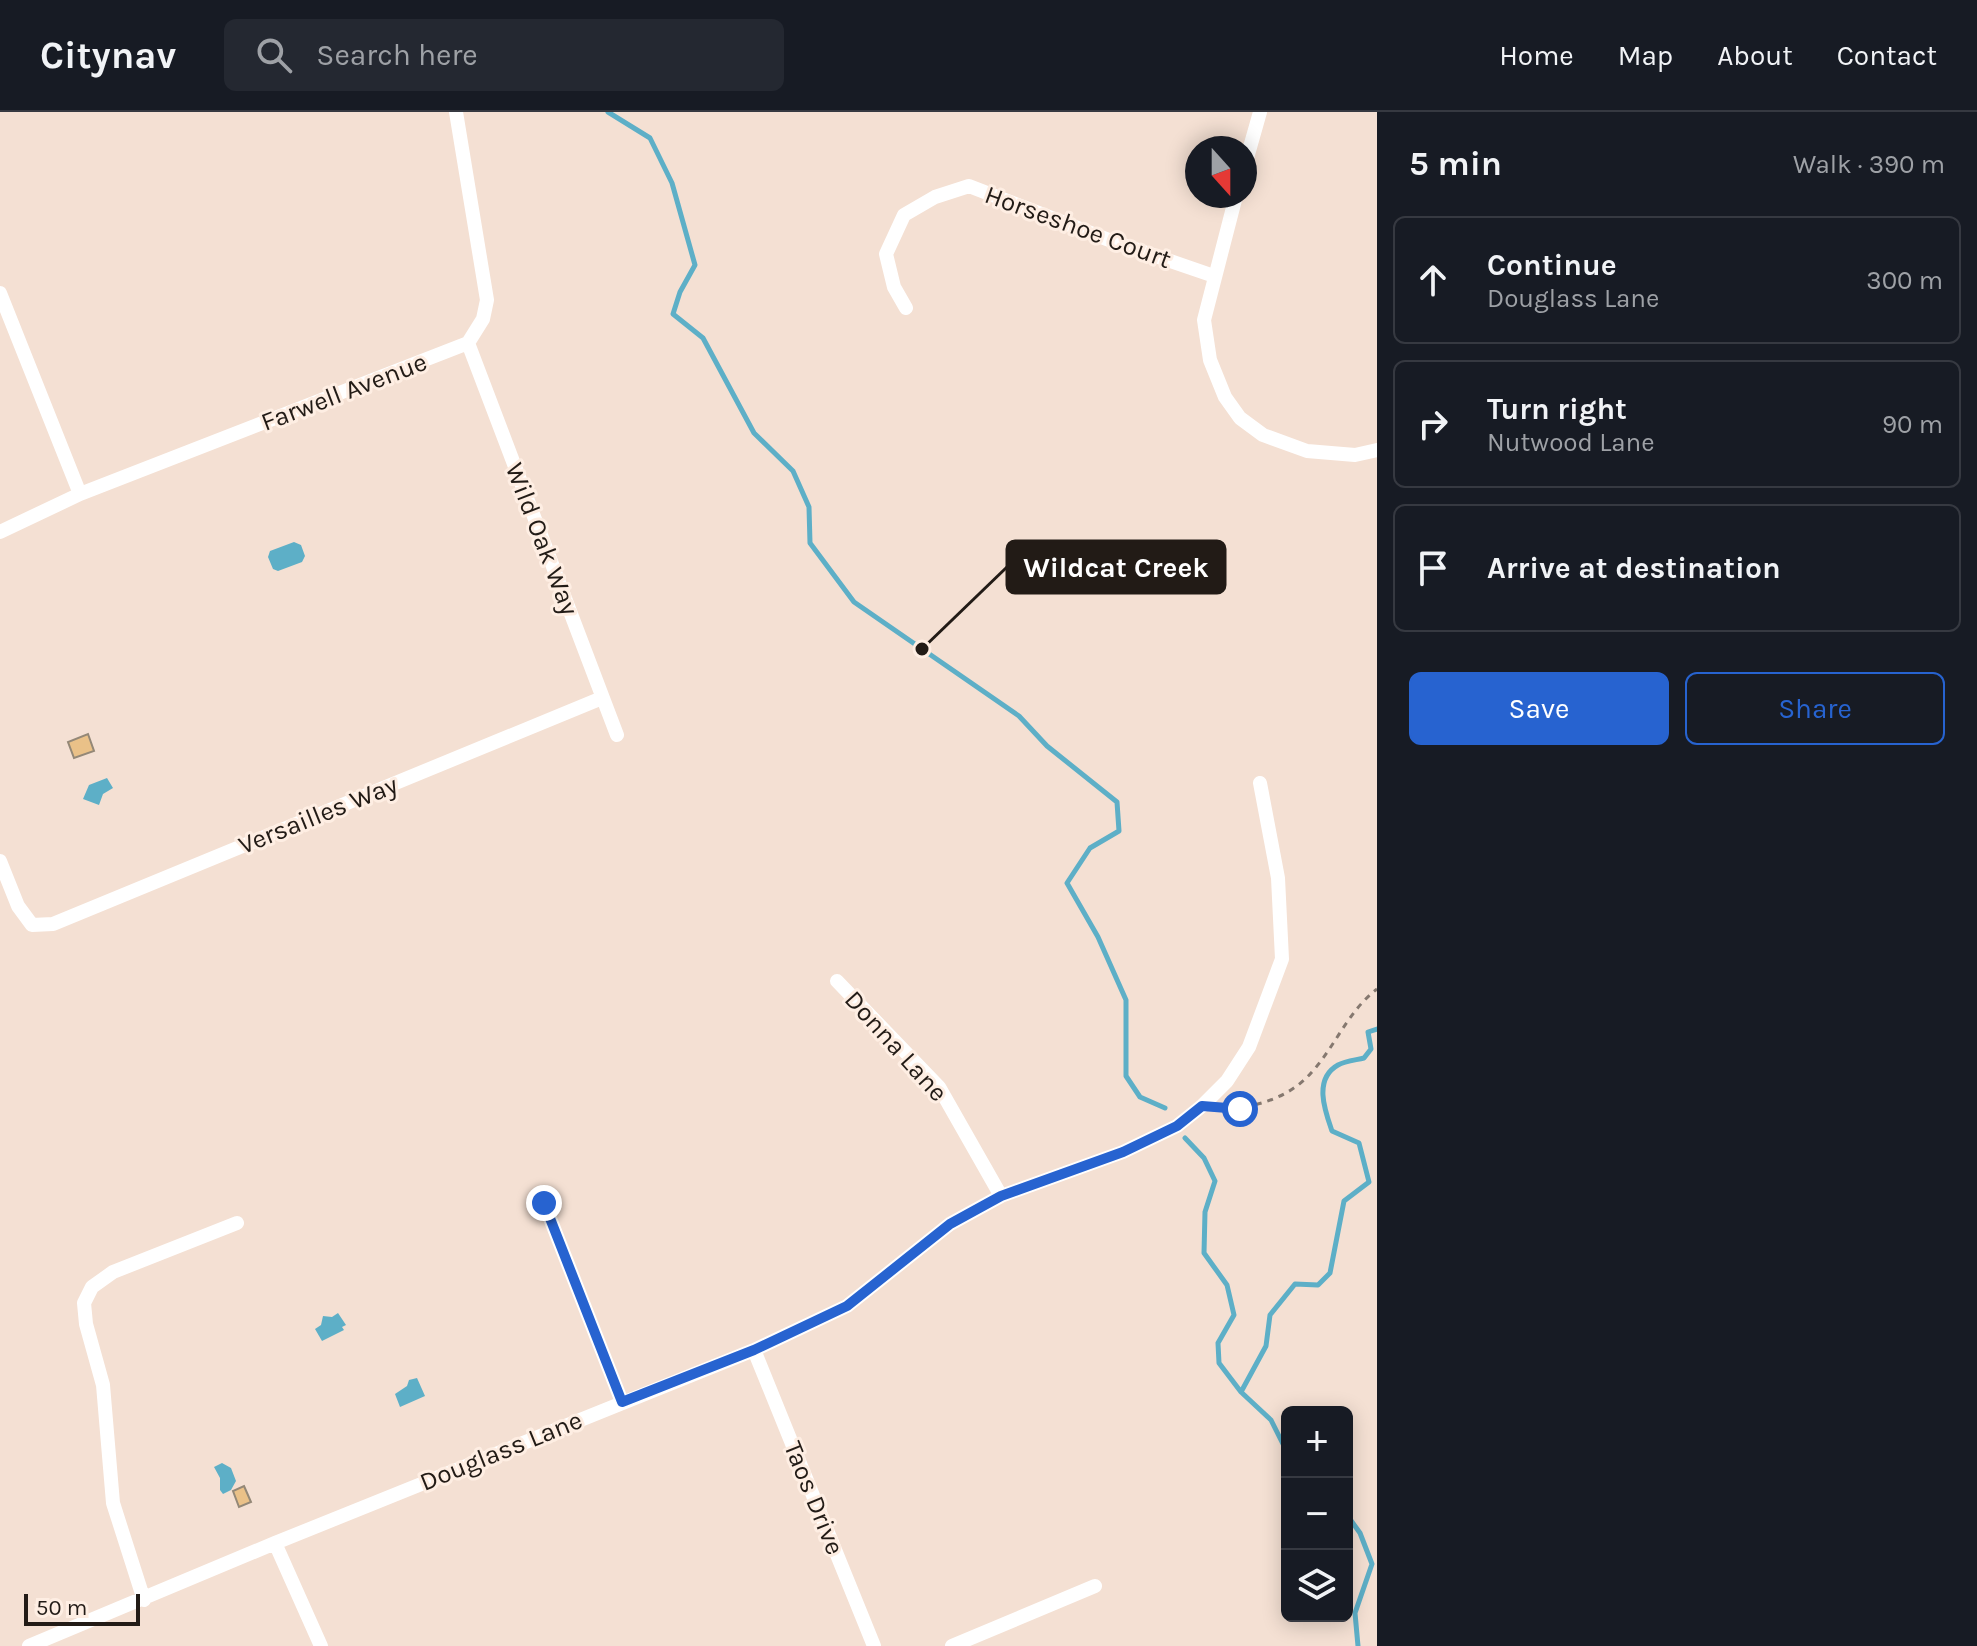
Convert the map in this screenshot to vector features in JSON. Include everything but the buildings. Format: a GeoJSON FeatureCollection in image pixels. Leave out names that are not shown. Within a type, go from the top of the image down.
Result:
{"type":"FeatureCollection","features":[{"type":"Feature","properties":{"kind":"street"},"geometry":{"type":"LineString","coordinates":[[456,112],[487,300],[483,319],[468,343]]}},
{"type":"Feature","properties":{"kind":"street"},"geometry":{"type":"LineString","coordinates":[[1253,136],[1260,112]]}},
{"type":"Feature","properties":{"kind":"street","name":"Horseshoe Court"},"geometry":{"type":"LineString","coordinates":[[906,308],[894,287],[886,254],[904,215],[935,197],[969,186],[1109,240],[1214,276]]}},
{"type":"Feature","properties":{"kind":"street"},"geometry":{"type":"LineString","coordinates":[[1233,208],[1204,320],[1210,360],[1225,397],[1240,418],[1263,435],[1307,451],[1355,455],[1377,450]]}},
{"type":"Feature","properties":{"kind":"street"},"geometry":{"type":"LineString","coordinates":[[0,293],[80,494]]}},
{"type":"Feature","properties":{"kind":"street","name":"Farwell Avenue"},"geometry":{"type":"LineString","coordinates":[[0,532],[80,494],[468,343]]}},
{"type":"Feature","properties":{"kind":"street","name":"Wild Oak Way"},"geometry":{"type":"LineString","coordinates":[[468,343],[617,735]]}},
{"type":"Feature","properties":{"kind":"street","name":"Versailles Way"},"geometry":{"type":"LineString","coordinates":[[0,861],[18,906],[32,925],[53,924],[602,698]]}},
{"type":"Feature","properties":{"kind":"street","name":"Douglass Lane"},"geometry":{"type":"LineString","coordinates":[[29,1646],[754,1350],[847,1306],[950,1224],[1001,1196],[1123,1152],[1177,1126],[1227,1081],[1249,1047],[1282,959],[1278,878],[1260,783]]}},
{"type":"Feature","properties":{"kind":"street","name":"Donna Lane"},"geometry":{"type":"LineString","coordinates":[[837,981],[939,1087],[1001,1196]]}},
{"type":"Feature","properties":{"kind":"street"},"geometry":{"type":"LineString","coordinates":[[544,1203],[622,1402]]}},
{"type":"Feature","properties":{"kind":"street"},"geometry":{"type":"LineString","coordinates":[[144,1600],[113,1503],[103,1385],[86,1324],[84,1303],[92,1287],[113,1272],[237,1223]]}},
{"type":"Feature","properties":{"kind":"street","name":"Taos Drive"},"geometry":{"type":"LineString","coordinates":[[754,1350],[874,1646]]}},
{"type":"Feature","properties":{"kind":"street"},"geometry":{"type":"LineString","coordinates":[[275,1543],[321,1646]]}},
{"type":"Feature","properties":{"kind":"street"},"geometry":{"type":"LineString","coordinates":[[952,1646],[1095,1586]]}},
{"type":"Feature","properties":{"kind":"path"},"geometry":{"type":"LineString","coordinates":[[1202,1106],[1240,1109],[1269,1101],[1293,1088],[1311,1073],[1337,1034],[1377,989]]}},
{"type":"Feature","properties":{"kind":"water"},"geometry":{"type":"Polygon","coordinates":[[[294,542],[301,545],[305,556],[302,562],[278,571],[273,569],[268,557],[270,551],[294,542]]]}},
{"type":"Feature","properties":{"kind":"water"},"geometry":{"type":"Polygon","coordinates":[[[107,778],[113,788],[103,794],[99,805],[83,799],[89,785],[107,778]]]}},
{"type":"Feature","properties":{"kind":"water"},"geometry":{"type":"Polygon","coordinates":[[[338,1313],[346,1325],[342,1327],[344,1330],[322,1341],[315,1329],[321,1325],[323,1316],[332,1317],[338,1313]]]}},
{"type":"Feature","properties":{"kind":"water"},"geometry":{"type":"Polygon","coordinates":[[[417,1378],[425,1396],[400,1407],[395,1394],[407,1386],[409,1380],[417,1378]]]}},
{"type":"Feature","properties":{"kind":"water"},"geometry":{"type":"Polygon","coordinates":[[[222,1463],[231,1468],[236,1481],[231,1490],[223,1494],[214,1467],[222,1463]]]}},
{"type":"Feature","properties":{"kind":"waterway"},"geometry":{"type":"LineString","coordinates":[[608,112],[650,138],[672,183],[695,265],[680,292],[673,314],[703,338],[754,433],[793,471],[809,507],[810,543],[854,602],[1019,716],[1047,746],[1117,802],[1119,831],[1090,848],[1067,883],[1098,937],[1126,1000],[1126,1076],[1140,1097],[1165,1108]]}},
{"type":"Feature","properties":{"kind":"waterway"},"geometry":{"type":"LineString","coordinates":[[1241,1392],[1266,1346],[1270,1315],[1295,1284],[1318,1285],[1330,1273],[1344,1201],[1369,1182],[1359,1143],[1332,1131],[1324,1105],[1323,1087],[1330,1071],[1338,1065],[1364,1058],[1371,1049],[1368,1032],[1377,1029]]}},
{"type":"Feature","properties":{"kind":"waterway"},"geometry":{"type":"LineString","coordinates":[[1185,1138],[1204,1158],[1215,1181],[1205,1212],[1204,1253],[1227,1285],[1234,1315],[1218,1343],[1219,1363],[1241,1392],[1271,1420],[1281,1440]]}},
{"type":"Feature","properties":{"kind":"waterway"},"geometry":{"type":"LineString","coordinates":[[1353,1523],[1372,1564],[1355,1613],[1358,1646]]}},
{"type":"Feature","properties":{"kind":"place","name":"Wildcat Creek"},"geometry":{"type":"Point","coordinates":[922,649]}},
{"type":"Feature","properties":{"kind":"route"},"geometry":{"type":"LineString","coordinates":[[544,1203],[622,1402],[754,1350],[847,1306],[950,1224],[1001,1196],[1123,1152],[1177,1126],[1202,1106],[1240,1109]]}}]}
